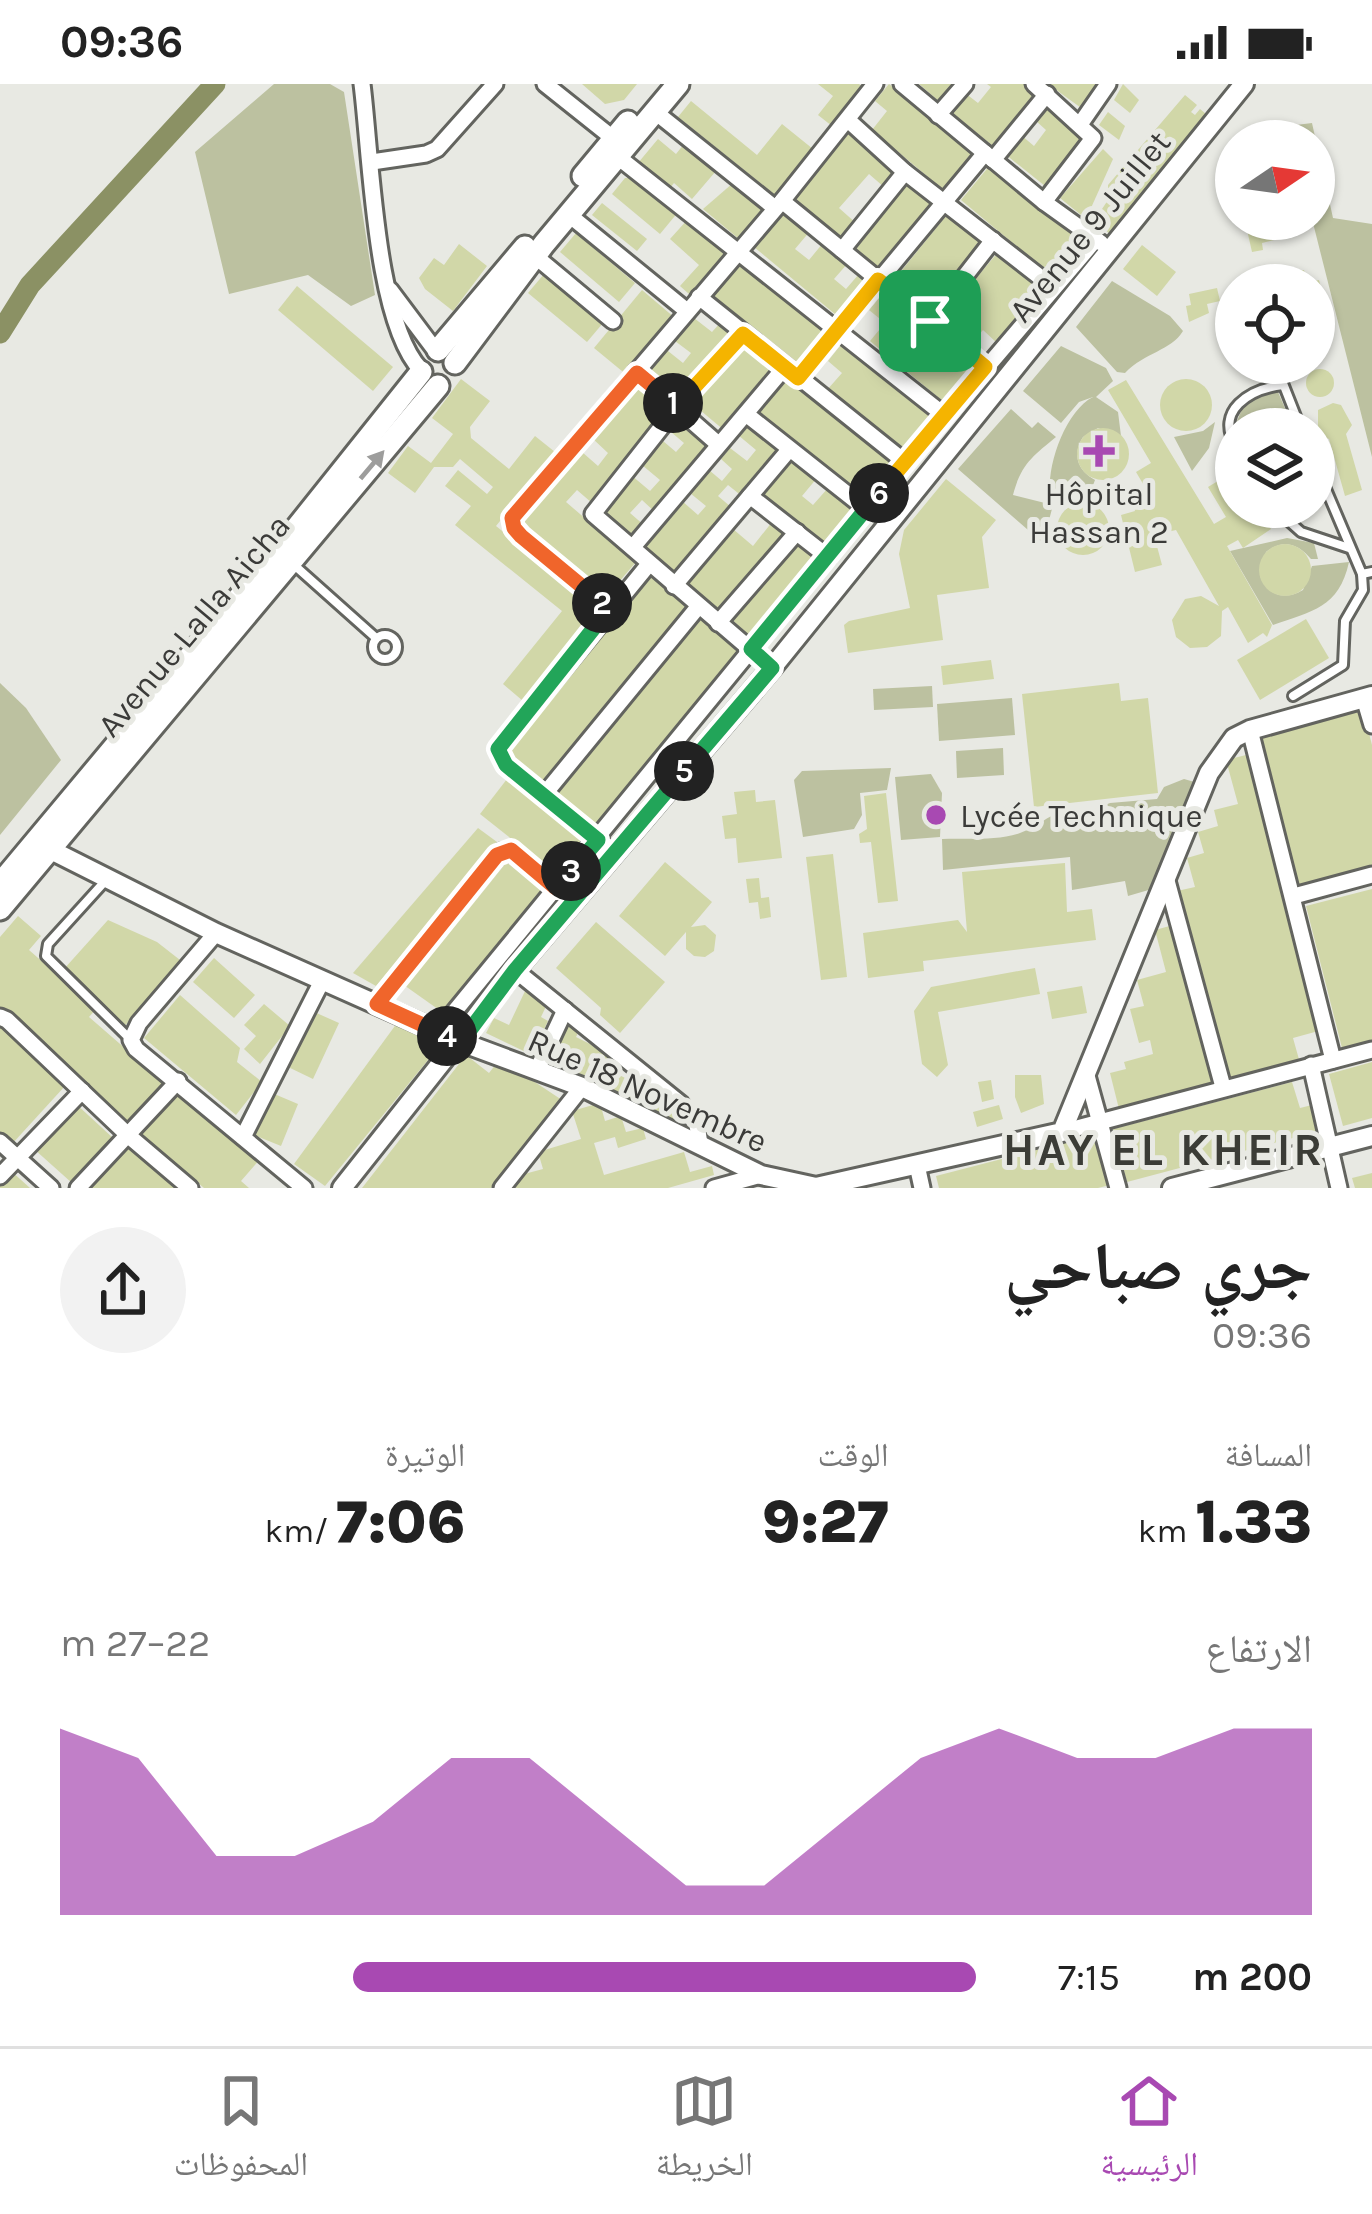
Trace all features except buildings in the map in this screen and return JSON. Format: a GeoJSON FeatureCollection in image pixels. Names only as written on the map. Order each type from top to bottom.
{"type":"FeatureCollection","features":[{"type":"Feature","properties":{"kind":"main road","name":"Avenue Lalla Aicha"},"geometry":{"type":"LineString","coordinates":[[0,908],[41,846],[284,556],[427,376],[424,358],[443,354],[535,256],[659,84]]}},
{"type":"Feature","properties":{"kind":"main road","name":"Avenue Lalla Aicha"},"geometry":{"type":"LineString","coordinates":[[443,354],[616,148],[678,84]]}},
{"type":"Feature","properties":{"kind":"main road","name":"Avenue Lalla Aicha"},"geometry":{"type":"LineString","coordinates":[[427,376],[452,379],[443,354]]}},
{"type":"Feature","properties":{"kind":"main road","name":"Avenue Lalla Aicha"},"geometry":{"type":"LineString","coordinates":[[0,884],[41,846]]}},
{"type":"Feature","properties":{"kind":"street"},"geometry":{"type":"LineString","coordinates":[[362,84],[386,286],[406,352],[427,376]]}},
{"type":"Feature","properties":{"kind":"street"},"geometry":{"type":"LineString","coordinates":[[372,162],[431,152],[495,84]]}},
{"type":"Feature","properties":{"kind":"street"},"geometry":{"type":"LineString","coordinates":[[545,84],[738,250],[944,415]]}},
{"type":"Feature","properties":{"kind":"street"},"geometry":{"type":"LineString","coordinates":[[649,564],[498,749],[506,765],[606,847],[751,649],[985,367],[1054,288],[1102,243],[1044,202],[902,84]]}},
{"type":"Feature","properties":{"kind":"street"},"geometry":{"type":"LineString","coordinates":[[938,115],[964,84]]}},
{"type":"Feature","properties":{"kind":"street"},"geometry":{"type":"LineString","coordinates":[[1081,123],[1108,84]]}},
{"type":"Feature","properties":{"kind":"street","name":"Avenue 9 Juillet"},"geometry":{"type":"LineString","coordinates":[[342,1188],[461,1042],[564,895],[772,668],[1102,243],[1244,84]]}},
{"type":"Feature","properties":{"kind":"street"},"geometry":{"type":"LineString","coordinates":[[609,609],[521,536],[512,518],[779,205],[872,85]]}},
{"type":"Feature","properties":{"kind":"street"},"geometry":{"type":"LineString","coordinates":[[633,547],[746,414],[837,330],[944,201],[989,156],[1040,89],[1093,136],[1044,202]]}},
{"type":"Feature","properties":{"kind":"street"},"geometry":{"type":"LineString","coordinates":[[654,112],[842,250],[985,367]]}},
{"type":"Feature","properties":{"kind":"street"},"geometry":{"type":"LineString","coordinates":[[848,120],[905,172],[1054,288]]}},
{"type":"Feature","properties":{"kind":"street"},"geometry":{"type":"LineString","coordinates":[[842,250],[905,172]]}},
{"type":"Feature","properties":{"kind":"street"},"geometry":{"type":"LineString","coordinates":[[568,214],[688,311]]}},
{"type":"Feature","properties":{"kind":"street"},"geometry":{"type":"LineString","coordinates":[[930,321],[993,240]]}},
{"type":"Feature","properties":{"kind":"street"},"geometry":{"type":"LineString","coordinates":[[535,256],[613,321]]}},
{"type":"Feature","properties":{"kind":"street"},"geometry":{"type":"LineString","coordinates":[[386,286],[443,354]]}},
{"type":"Feature","properties":{"kind":"street"},"geometry":{"type":"LineString","coordinates":[[699,297],[905,462]]}},
{"type":"Feature","properties":{"kind":"street"},"geometry":{"type":"LineString","coordinates":[[743,334],[593,509],[597,520],[772,668]]}},
{"type":"Feature","properties":{"kind":"street"},"geometry":{"type":"LineString","coordinates":[[637,373],[718,444]]}},
{"type":"Feature","properties":{"kind":"street"},"geometry":{"type":"LineString","coordinates":[[746,414],[788,452],[866,509]]}},
{"type":"Feature","properties":{"kind":"street"},"geometry":{"type":"LineString","coordinates":[[674,586],[788,452]]}},
{"type":"Feature","properties":{"kind":"street"},"geometry":{"type":"LineString","coordinates":[[750,496],[828,557]]}},
{"type":"Feature","properties":{"kind":"street"},"geometry":{"type":"LineString","coordinates":[[718,623],[797,532]]}},
{"type":"Feature","properties":{"kind":"street"},"geometry":{"type":"LineString","coordinates":[[543,796],[698,608]]}},
{"type":"Feature","properties":{"kind":"street"},"geometry":{"type":"LineString","coordinates":[[1062,1132],[1216,760],[1234,738],[1250,730],[1368,697],[1372,725]]}},
{"type":"Feature","properties":{"kind":"street"},"geometry":{"type":"LineString","coordinates":[[1250,730],[1333,1060]]}},
{"type":"Feature","properties":{"kind":"street","name":"Rue 18 Novembre"},"geometry":{"type":"LineString","coordinates":[[41,846],[216,933],[461,1042],[582,1087],[761,1175],[816,1186],[1062,1132]]}},
{"type":"Feature","properties":{"kind":"street"},"geometry":{"type":"LineString","coordinates":[[377,1004],[501,852],[517,854],[564,895],[450,1017]]}},
{"type":"Feature","properties":{"kind":"street"},"geometry":{"type":"LineString","coordinates":[[1165,874],[1223,1087]]}},
{"type":"Feature","properties":{"kind":"street"},"geometry":{"type":"LineString","coordinates":[[1294,896],[1372,875]]}},
{"type":"Feature","properties":{"kind":"street"},"geometry":{"type":"LineString","coordinates":[[216,933],[139,1023],[131,1040],[304,1188]]}},
{"type":"Feature","properties":{"kind":"street"},"geometry":{"type":"LineString","coordinates":[[515,970],[681,1104],[700,1132],[700,1144]]}},
{"type":"Feature","properties":{"kind":"street"},"geometry":{"type":"LineString","coordinates":[[243,1137],[322,981]]}},
{"type":"Feature","properties":{"kind":"street"},"geometry":{"type":"LineString","coordinates":[[537,1070],[565,1010]]}},
{"type":"Feature","properties":{"kind":"street"},"geometry":{"type":"LineString","coordinates":[[0,1017],[190,1188]]}},
{"type":"Feature","properties":{"kind":"street"},"geometry":{"type":"LineString","coordinates":[[1062,1132],[1372,1050]]}},
{"type":"Feature","properties":{"kind":"street"},"geometry":{"type":"LineString","coordinates":[[1311,1065],[1339,1188]]}},
{"type":"Feature","properties":{"kind":"street"},"geometry":{"type":"LineString","coordinates":[[1086,1072],[1118,1188]]}},
{"type":"Feature","properties":{"kind":"street"},"geometry":{"type":"LineString","coordinates":[[78,1188],[178,1081]]}},
{"type":"Feature","properties":{"kind":"street"},"geometry":{"type":"LineString","coordinates":[[502,1188],[582,1087]]}},
{"type":"Feature","properties":{"kind":"street"},"geometry":{"type":"LineString","coordinates":[[7,1163],[82,1091]]}},
{"type":"Feature","properties":{"kind":"street"},"geometry":{"type":"LineString","coordinates":[[1172,1188],[1226,1181],[1372,1136]]}},
{"type":"Feature","properties":{"kind":"street"},"geometry":{"type":"LineString","coordinates":[[0,1142],[7,1163],[37,1188]]}},
{"type":"Feature","properties":{"kind":"street"},"geometry":{"type":"LineString","coordinates":[[7,1163],[51,1188]]}},
{"type":"Feature","properties":{"kind":"street"},"geometry":{"type":"LineString","coordinates":[[917,1165],[922,1188]]}},
{"type":"Feature","properties":{"kind":"street"},"geometry":{"type":"LineString","coordinates":[[714,1188],[761,1175]]}},
{"type":"Feature","properties":{"kind":"lane"},"geometry":{"type":"LineString","coordinates":[[1238,408],[1254,390],[1282,385],[1292,408]]}},
{"type":"Feature","properties":{"kind":"lane"},"geometry":{"type":"LineString","coordinates":[[1293,696],[1343,665],[1347,613],[1368,589],[1367,573],[1335,511]]}},
{"type":"Feature","properties":{"kind":"lane"},"geometry":{"type":"LineString","coordinates":[[1297,528],[1351,549]]}},
{"type":"Feature","properties":{"kind":"lane"},"geometry":{"type":"LineString","coordinates":[[284,556],[376,638]]}},
{"type":"Feature","properties":{"kind":"lane"},"geometry":{"type":"LineString","coordinates":[[107,879],[48,944],[46,956],[131,1040]]}},
{"type":"Feature","properties":{"kind":"green space"},"geometry":{"type":"Polygon","coordinates":[[[274,84],[330,84],[344,92],[375,295],[351,306],[308,275],[229,294],[195,152],[274,84]]]}},
{"type":"Feature","properties":{"kind":"green space"},"geometry":{"type":"Polygon","coordinates":[[[1335,218],[1372,224],[1372,457],[1335,310],[1335,264],[1323,264],[1317,240],[1335,240],[1335,218]]]}},
{"type":"Feature","properties":{"kind":"green space"},"geometry":{"type":"Polygon","coordinates":[[[1112,281],[1170,316],[1183,331],[1125,373],[1117,372],[1076,327],[1112,281]]]}},
{"type":"Feature","properties":{"kind":"green space"},"geometry":{"type":"Polygon","coordinates":[[[1061,346],[1106,368],[1113,381],[1096,397],[1118,412],[1121,436],[1098,428],[1083,437],[1078,461],[1095,480],[1092,488],[1058,494],[1050,490],[1056,451],[1067,424],[1093,397],[1079,402],[1061,423],[1023,391],[1061,346]]]}},
{"type":"Feature","properties":{"kind":"green space"},"geometry":{"type":"Polygon","coordinates":[[[1278,392],[1285,408],[1242,408],[1248,395],[1278,392]]]}},
{"type":"Feature","properties":{"kind":"green space"},"geometry":{"type":"Polygon","coordinates":[[[1011,409],[1032,428],[1038,422],[1056,437],[1029,462],[1013,495],[1053,505],[1043,543],[958,469],[1011,409]]]}},
{"type":"Feature","properties":{"kind":"green space"},"geometry":{"type":"Polygon","coordinates":[[[1215,422],[1209,448],[1192,471],[1174,437],[1203,431],[1215,422]]]}},
{"type":"Feature","properties":{"kind":"green space"},"geometry":{"type":"Polygon","coordinates":[[[1287,538],[1314,543],[1318,559],[1290,545],[1266,552],[1260,576],[1277,594],[1303,590],[1312,566],[1349,562],[1338,589],[1322,606],[1273,625],[1230,551],[1287,538]]]}},
{"type":"Feature","properties":{"kind":"green space"},"geometry":{"type":"Polygon","coordinates":[[[0,683],[26,708],[61,760],[0,835],[0,683]]]}},
{"type":"Feature","properties":{"kind":"green space"},"geometry":{"type":"Polygon","coordinates":[[[932,686],[933,707],[874,710],[873,689],[932,686]]]}},
{"type":"Feature","properties":{"kind":"green space"},"geometry":{"type":"Polygon","coordinates":[[[1012,698],[1015,735],[939,741],[937,704],[1012,698]]]}},
{"type":"Feature","properties":{"kind":"green space"},"geometry":{"type":"Polygon","coordinates":[[[1003,748],[1004,775],[957,778],[956,751],[1003,748]]]}},
{"type":"Feature","properties":{"kind":"green space"},"geometry":{"type":"Polygon","coordinates":[[[891,768],[887,790],[860,793],[862,815],[854,829],[803,837],[794,780],[802,771],[891,768]]]}},
{"type":"Feature","properties":{"kind":"green space"},"geometry":{"type":"Polygon","coordinates":[[[931,774],[942,793],[940,837],[901,840],[895,777],[931,774]]]}},
{"type":"Feature","properties":{"kind":"green space"},"geometry":{"type":"Polygon","coordinates":[[[1184,779],[1198,783],[1152,889],[1128,896],[1125,881],[1072,890],[1070,857],[943,870],[942,839],[1011,836],[1063,811],[1074,817],[1110,803],[1157,799],[1164,787],[1184,779]]]}},
{"type":"Feature","properties":{"kind":"waterway"},"geometry":{"type":"LineString","coordinates":[[0,333],[30,285],[215,84]]}},
{"type":"Feature","properties":{"kind":"place","name":"Hôpital Hassan 2"},"geometry":{"type":"Point","coordinates":[1099,451]}},
{"type":"Feature","properties":{"kind":"place","name":"Lycée Technique"},"geometry":{"type":"Point","coordinates":[936,815]}},
{"type":"Feature","properties":{"kind":"district","name":"HAY EL KHEIR"},"geometry":{"type":"Point","coordinates":[1164,1149]}},
{"type":"Feature","properties":{"kind":"route"},"geometry":{"type":"LineString","coordinates":[[878,280],[930,321],[985,367],[751,649],[772,668],[515,970],[461,1042],[377,1004],[497,855],[511,850],[556,888],[598,840],[500,757],[500,745],[609,609],[521,536],[512,518],[637,373],[677,406],[743,334],[798,378],[878,280]]}}]}
